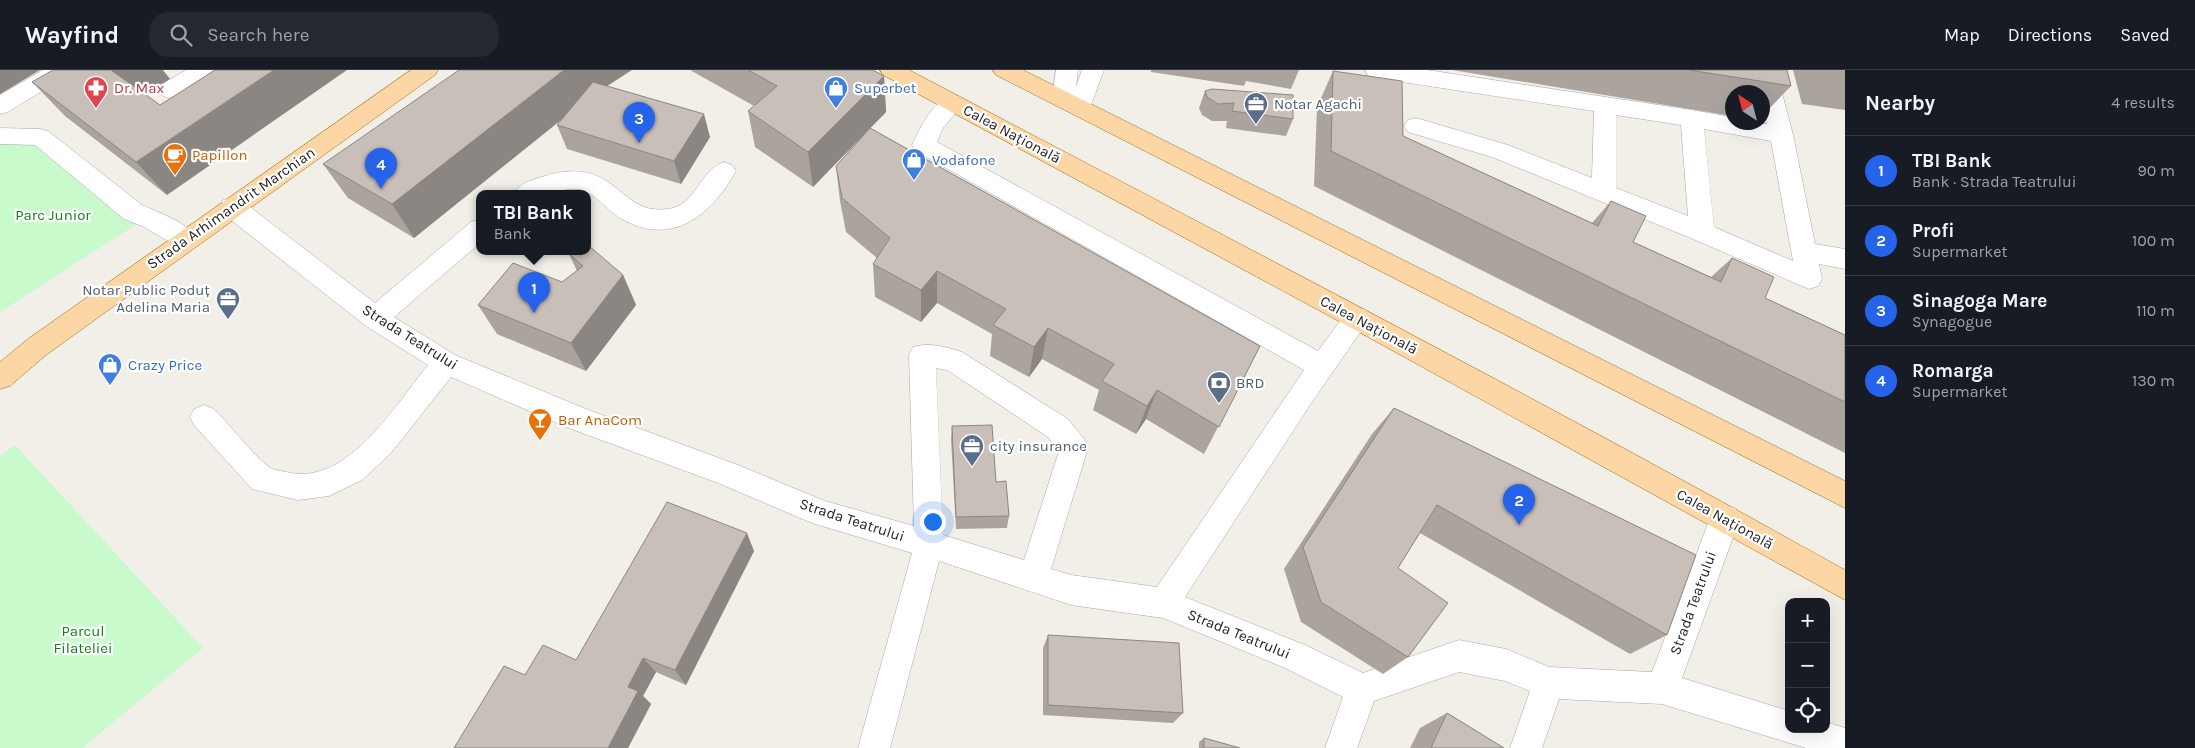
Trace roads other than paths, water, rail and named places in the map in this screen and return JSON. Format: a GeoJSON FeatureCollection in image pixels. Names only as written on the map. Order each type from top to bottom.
{"type":"FeatureCollection","features":[{"type":"Feature","properties":{"kind":"main road","name":"Strada Arhimandrit Marchian"},"geometry":{"type":"LineString","coordinates":[[0,378],[37,347],[186,239],[426,70]]}},
{"type":"Feature","properties":{"kind":"main road","name":"Calea Națională"},"geometry":{"type":"LineString","coordinates":[[891,70],[1357,318],[1726,518],[1845,586]]}},
{"type":"Feature","properties":{"kind":"main road"},"geometry":{"type":"LineString","coordinates":[[1004,70],[1845,495]]}},
{"type":"Feature","properties":{"kind":"main road","name":"Strada Arhimandrit Marchian"},"geometry":{"type":"LineString","coordinates":[[0,365],[37,347]]}},
{"type":"Feature","properties":{"kind":"street"},"geometry":{"type":"LineString","coordinates":[[0,106],[60,70]]}},
{"type":"Feature","properties":{"kind":"street"},"geometry":{"type":"LineString","coordinates":[[139,70],[171,90],[202,70]]}},
{"type":"Feature","properties":{"kind":"street"},"geometry":{"type":"LineString","coordinates":[[1067,70],[1071,103]]}},
{"type":"Feature","properties":{"kind":"street"},"geometry":{"type":"LineString","coordinates":[[1071,103],[1093,70]]}},
{"type":"Feature","properties":{"kind":"street"},"geometry":{"type":"LineString","coordinates":[[1376,70],[1605,104],[1782,135]]}},
{"type":"Feature","properties":{"kind":"street"},"geometry":{"type":"LineString","coordinates":[[1416,126],[1500,151],[1702,232],[1809,278],[1782,135],[1765,70]]}},
{"type":"Feature","properties":{"kind":"street"},"geometry":{"type":"LineString","coordinates":[[953,103],[934,124],[924,145],[1322,367]]}},
{"type":"Feature","properties":{"kind":"street"},"geometry":{"type":"LineString","coordinates":[[1604,193],[1605,104]]}},
{"type":"Feature","properties":{"kind":"street"},"geometry":{"type":"LineString","coordinates":[[1692,118],[1702,232]]}},
{"type":"Feature","properties":{"kind":"street"},"geometry":{"type":"LineString","coordinates":[[0,136],[40,137],[133,212],[151,219],[186,239]]}},
{"type":"Feature","properties":{"kind":"street"},"geometry":{"type":"LineString","coordinates":[[536,190],[555,182],[575,180],[594,185],[636,215],[657,219],[674,219],[695,208],[724,171]]}},
{"type":"Feature","properties":{"kind":"street","name":"Strada Teatrului"},"geometry":{"type":"LineString","coordinates":[[232,207],[375,318],[446,363],[576,418],[728,474],[822,514],[929,544],[1071,590],[1164,603],[1294,656],[1362,689]]}},
{"type":"Feature","properties":{"kind":"street"},"geometry":{"type":"LineString","coordinates":[[375,318],[476,232]]}},
{"type":"Feature","properties":{"kind":"street"},"geometry":{"type":"LineString","coordinates":[[1805,252],[1845,260]]}},
{"type":"Feature","properties":{"kind":"street"},"geometry":{"type":"LineString","coordinates":[[1164,603],[1300,397],[1357,318]]}},
{"type":"Feature","properties":{"kind":"street"},"geometry":{"type":"LineString","coordinates":[[874,748],[929,544],[922,355],[953,360],[1058,428],[1074,448],[1033,578]]}},
{"type":"Feature","properties":{"kind":"street"},"geometry":{"type":"LineString","coordinates":[[204,417],[262,480],[298,487],[328,483],[352,471],[381,444],[446,363]]}},
{"type":"Feature","properties":{"kind":"street","name":"Strada Teatrului"},"geometry":{"type":"LineString","coordinates":[[1662,688],[1726,518]]}},
{"type":"Feature","properties":{"kind":"street"},"geometry":{"type":"LineString","coordinates":[[1341,748],[1362,689],[1458,656],[1506,665],[1549,683],[1662,688],[1785,726]]}},
{"type":"Feature","properties":{"kind":"street"},"geometry":{"type":"LineString","coordinates":[[1526,748],[1549,683]]}},
{"type":"Feature","properties":{"kind":"street"},"geometry":{"type":"LineString","coordinates":[[1810,733],[1845,744]]}},
{"type":"Feature","properties":{"kind":"place","name":"Dr. Max"},"geometry":{"type":"Point","coordinates":[96,109]}},
{"type":"Feature","properties":{"kind":"place","name":"Superbet"},"geometry":{"type":"Point","coordinates":[836,109]}},
{"type":"Feature","properties":{"kind":"place","name":"Notar Agachi"},"geometry":{"type":"Point","coordinates":[1256,125]}},
{"type":"Feature","properties":{"kind":"place","name":"Sinagoga Mare"},"geometry":{"type":"Point","coordinates":[639,143]}},
{"type":"Feature","properties":{"kind":"place","name":"Papillon"},"geometry":{"type":"Point","coordinates":[175,176]}},
{"type":"Feature","properties":{"kind":"place","name":"Vodafone"},"geometry":{"type":"Point","coordinates":[914,181]}},
{"type":"Feature","properties":{"kind":"place","name":"Romarga"},"geometry":{"type":"Point","coordinates":[381,189]}},
{"type":"Feature","properties":{"kind":"place","name":"TBI Bank"},"geometry":{"type":"Point","coordinates":[534,313]}},
{"type":"Feature","properties":{"kind":"place","name":"Notar Public Poduț Adelina Maria"},"geometry":{"type":"Point","coordinates":[228,320]}},
{"type":"Feature","properties":{"kind":"place","name":"Crazy Price"},"geometry":{"type":"Point","coordinates":[110,386]}},
{"type":"Feature","properties":{"kind":"place","name":"BRD"},"geometry":{"type":"Point","coordinates":[1219,404]}},
{"type":"Feature","properties":{"kind":"place","name":"Bar AnaCom"},"geometry":{"type":"Point","coordinates":[540,441]}},
{"type":"Feature","properties":{"kind":"place","name":"city insurance"},"geometry":{"type":"Point","coordinates":[972,467]}},
{"type":"Feature","properties":{"kind":"place","name":"Profi"},"geometry":{"type":"Point","coordinates":[1519,525]}},
{"type":"Feature","properties":{"kind":"park label","name":"Parc Junior"},"geometry":{"type":"Point","coordinates":[53,215]}},
{"type":"Feature","properties":{"kind":"park label","name":"Parcul Filateliei"},"geometry":{"type":"Point","coordinates":[83,640]}}]}
